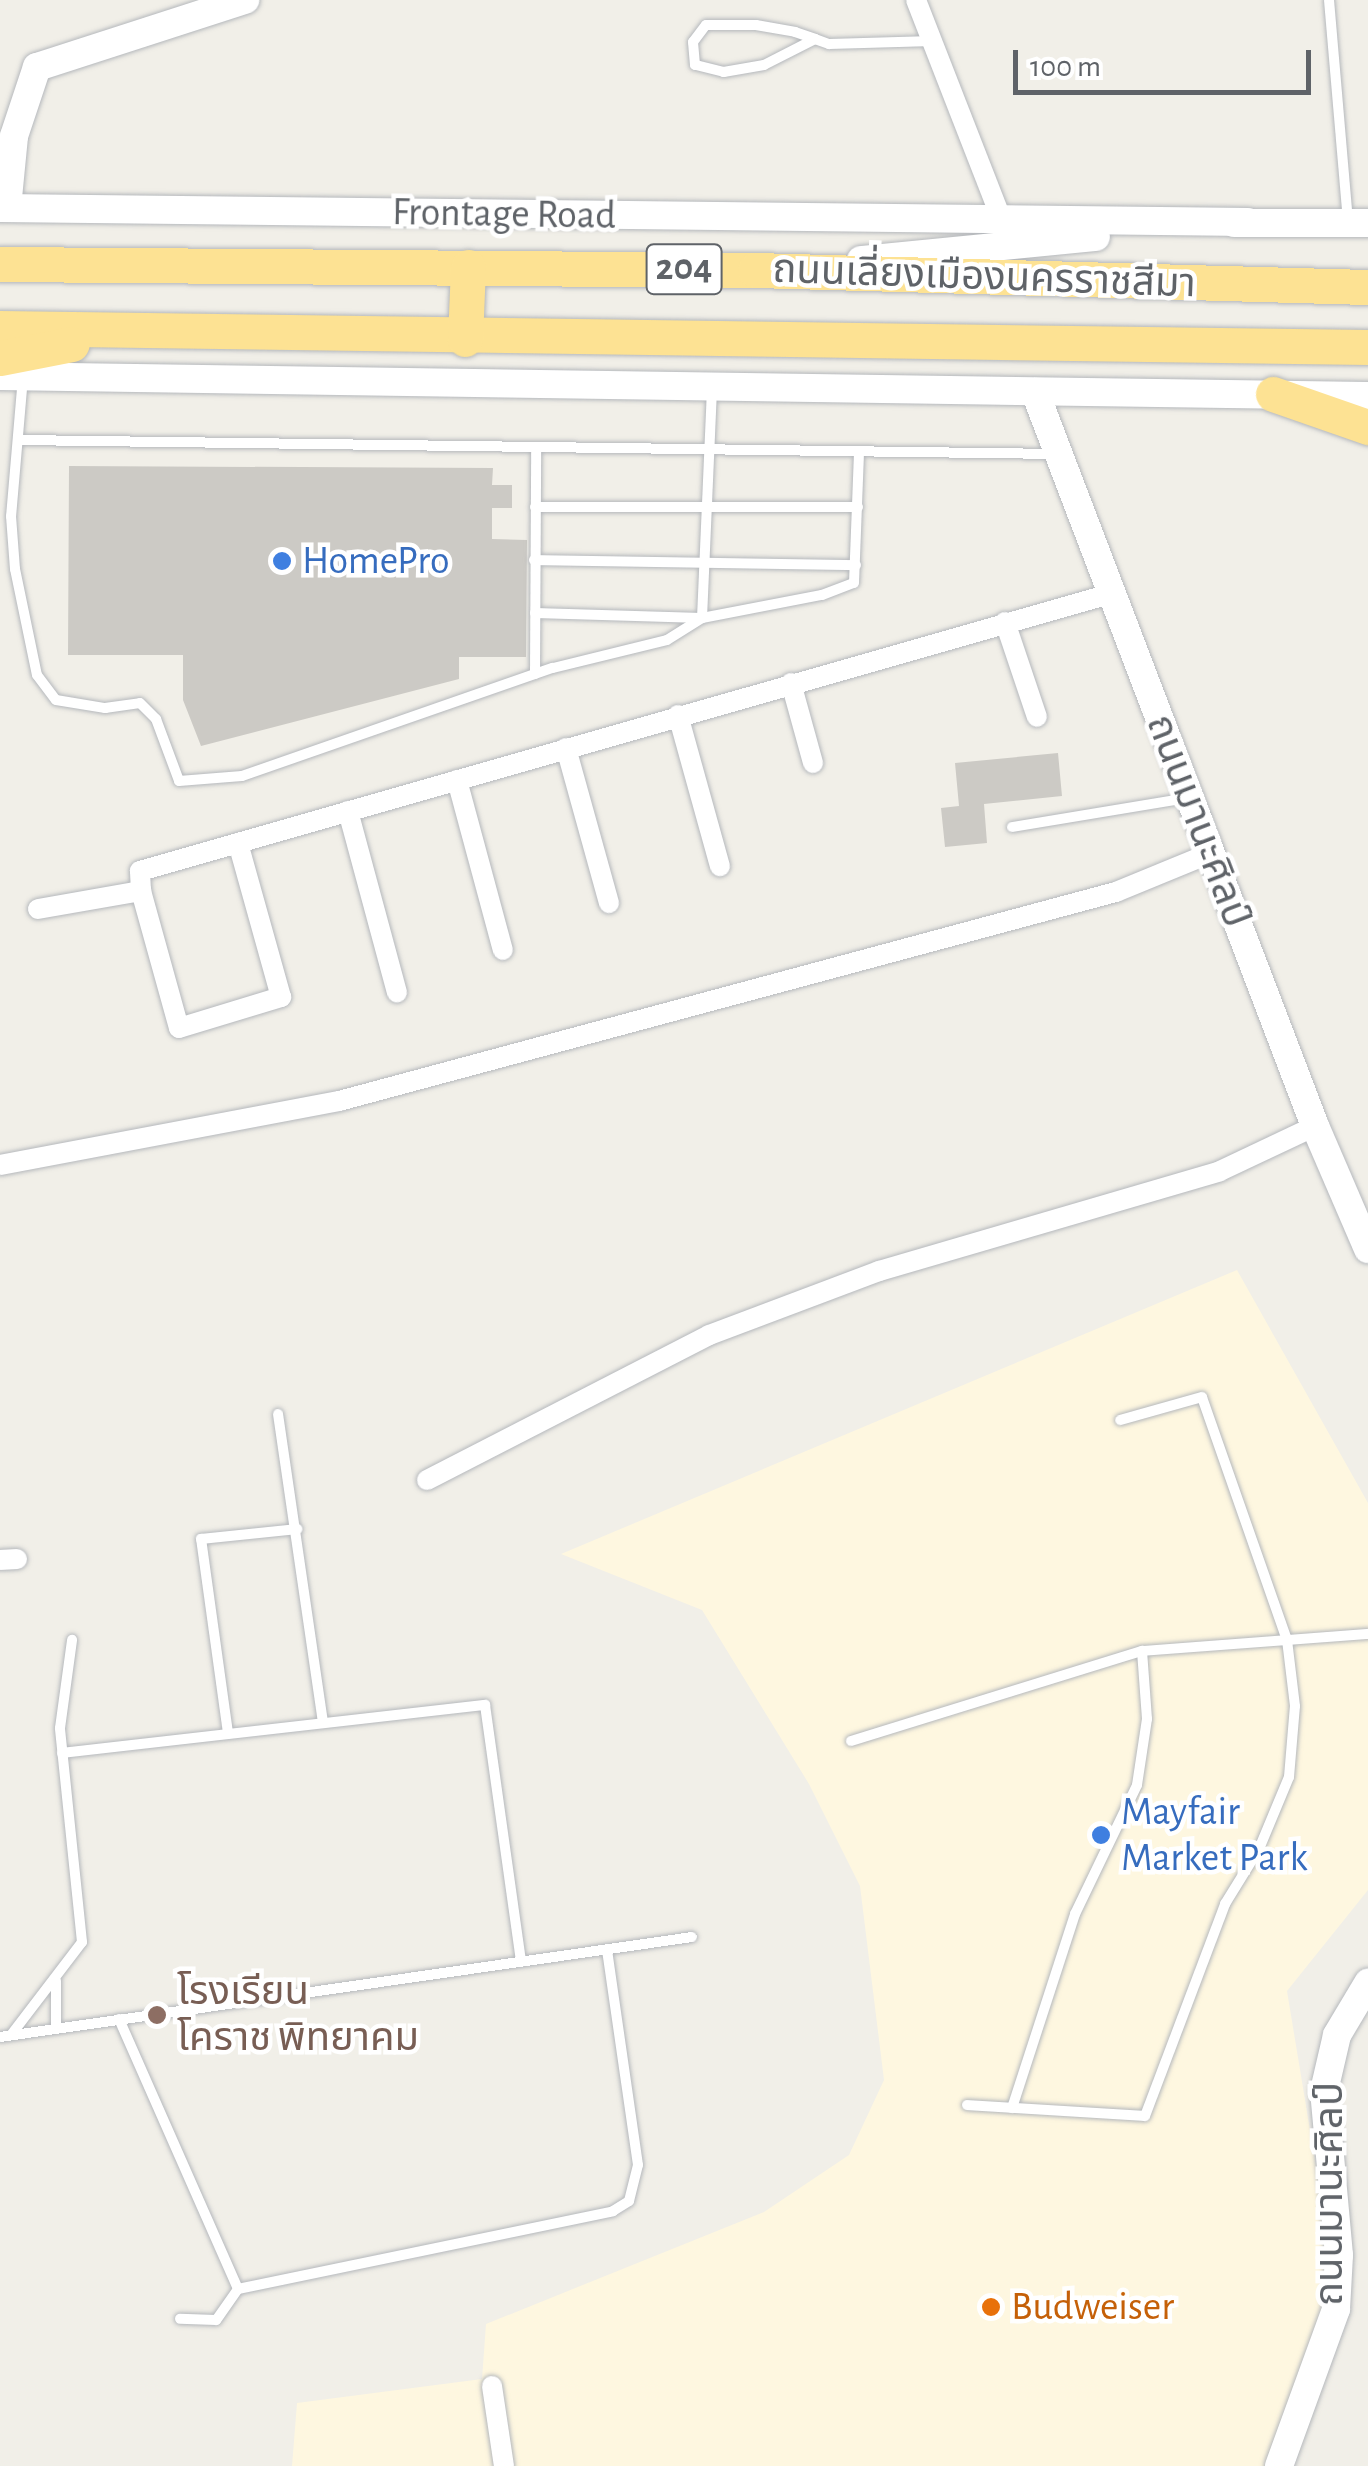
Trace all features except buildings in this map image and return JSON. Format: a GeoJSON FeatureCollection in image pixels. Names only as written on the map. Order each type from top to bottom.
{"type":"FeatureCollection","features":[{"type":"Feature","properties":{"kind":"highway","name":"ถนนเลี่ยงเมืองนครราชสีมา"},"geometry":{"type":"LineString","coordinates":[[0,264],[754,270],[1368,286]]}},
{"type":"Feature","properties":{"kind":"highway"},"geometry":{"type":"LineString","coordinates":[[465,339],[468,266]]}},
{"type":"Feature","properties":{"kind":"highway","name":"ถนนเลี่ยงเมืองนครราชสีมา"},"geometry":{"type":"LineString","coordinates":[[0,328],[465,339],[1368,347]]}},
{"type":"Feature","properties":{"kind":"highway"},"geometry":{"type":"LineString","coordinates":[[8,370],[137,331]]}},
{"type":"Feature","properties":{"kind":"highway"},"geometry":{"type":"LineString","coordinates":[[1272,394],[1368,427]]}},
{"type":"Feature","properties":{"kind":"main road"},"geometry":{"type":"LineString","coordinates":[[3,208],[14,136],[37,66],[245,0]]}},
{"type":"Feature","properties":{"kind":"main road","name":"Frontage Road"},"geometry":{"type":"LineString","coordinates":[[3,208],[1248,222]]}},
{"type":"Feature","properties":{"kind":"main road"},"geometry":{"type":"LineString","coordinates":[[754,270],[1248,222],[1358,223]]}},
{"type":"Feature","properties":{"kind":"main road"},"geometry":{"type":"LineString","coordinates":[[8,370],[712,388],[1368,396]]}},
{"type":"Feature","properties":{"kind":"main road","name":"ถนนมานะศิลป์"},"geometry":{"type":"LineString","coordinates":[[1035,392],[1314,1126],[1368,1248]]}},
{"type":"Feature","properties":{"kind":"main road","name":"ถนนมานะศิลป์"},"geometry":{"type":"LineString","coordinates":[[1279,2466],[1336,2309],[1338,2255],[1324,2091],[1337,2035],[1368,1983]]}},
{"type":"Feature","properties":{"kind":"street"},"geometry":{"type":"LineString","coordinates":[[916,0],[1002,220]]}},
{"type":"Feature","properties":{"kind":"street"},"geometry":{"type":"LineString","coordinates":[[238,843],[280,997],[179,1028],[141,892],[140,871],[791,682],[1110,594]]}},
{"type":"Feature","properties":{"kind":"street"},"geometry":{"type":"LineString","coordinates":[[1005,622],[1037,718]]}},
{"type":"Feature","properties":{"kind":"street"},"geometry":{"type":"LineString","coordinates":[[791,682],[814,764]]}},
{"type":"Feature","properties":{"kind":"street"},"geometry":{"type":"LineString","coordinates":[[678,716],[720,866]]}},
{"type":"Feature","properties":{"kind":"street"},"geometry":{"type":"LineString","coordinates":[[566,748],[610,903]]}},
{"type":"Feature","properties":{"kind":"street"},"geometry":{"type":"LineString","coordinates":[[458,780],[503,950]]}},
{"type":"Feature","properties":{"kind":"street"},"geometry":{"type":"LineString","coordinates":[[348,811],[397,993]]}},
{"type":"Feature","properties":{"kind":"street"},"geometry":{"type":"LineString","coordinates":[[0,1165],[339,1101],[1116,892],[1211,853]]}},
{"type":"Feature","properties":{"kind":"street"},"geometry":{"type":"LineString","coordinates":[[38,910],[141,892]]}},
{"type":"Feature","properties":{"kind":"street"},"geometry":{"type":"LineString","coordinates":[[426,1480],[709,1335],[879,1271],[1220,1171],[1314,1126]]}},
{"type":"Feature","properties":{"kind":"street"},"geometry":{"type":"LineString","coordinates":[[492,2386],[504,2466]]}},
{"type":"Feature","properties":{"kind":"lane"},"geometry":{"type":"LineString","coordinates":[[1329,0],[1358,223]]}},
{"type":"Feature","properties":{"kind":"lane"},"geometry":{"type":"LineString","coordinates":[[815,39],[764,65],[724,72],[695,65],[695,36],[706,25],[756,25],[815,39],[828,44],[933,41]]}},
{"type":"Feature","properties":{"kind":"lane"},"geometry":{"type":"LineString","coordinates":[[8,370],[18,440],[15,569],[38,675],[56,700],[104,708],[140,704],[156,719],[179,781],[242,776],[535,674],[667,640],[702,618]]}},
{"type":"Feature","properties":{"kind":"lane"},"geometry":{"type":"LineString","coordinates":[[702,618],[712,388]]}},
{"type":"Feature","properties":{"kind":"lane"},"geometry":{"type":"LineString","coordinates":[[18,440],[710,453],[1058,454]]}},
{"type":"Feature","properties":{"kind":"lane"},"geometry":{"type":"LineString","coordinates":[[535,674],[536,450]]}},
{"type":"Feature","properties":{"kind":"lane"},"geometry":{"type":"LineString","coordinates":[[534,613],[702,618],[822,595],[854,582],[859,454]]}},
{"type":"Feature","properties":{"kind":"lane"},"geometry":{"type":"LineString","coordinates":[[535,507],[858,507]]}},
{"type":"Feature","properties":{"kind":"lane"},"geometry":{"type":"LineString","coordinates":[[534,560],[856,564]]}},
{"type":"Feature","properties":{"kind":"lane"},"geometry":{"type":"LineString","coordinates":[[1012,827],[1190,798]]}},
{"type":"Feature","properties":{"kind":"lane"},"geometry":{"type":"LineString","coordinates":[[968,2105],[1145,2116],[1225,1904],[1258,1848],[1289,1777],[1295,1706],[1287,1640],[1202,1397],[1120,1420]]}},
{"type":"Feature","properties":{"kind":"lane"},"geometry":{"type":"LineString","coordinates":[[278,1414],[298,1529],[323,1721]]}},
{"type":"Feature","properties":{"kind":"lane"},"geometry":{"type":"LineString","coordinates":[[228,1733],[201,1539],[298,1529]]}},
{"type":"Feature","properties":{"kind":"lane"},"geometry":{"type":"LineString","coordinates":[[851,1741],[1142,1651],[1368,1634]]}},
{"type":"Feature","properties":{"kind":"lane"},"geometry":{"type":"LineString","coordinates":[[6,2036],[79,1950],[83,1930],[62,1752],[61,1712],[72,1640]]}},
{"type":"Feature","properties":{"kind":"lane"},"geometry":{"type":"LineString","coordinates":[[1012,2108],[1075,1914],[1137,1785],[1147,1719],[1142,1651]]}},
{"type":"Feature","properties":{"kind":"lane"},"geometry":{"type":"LineString","coordinates":[[62,1752],[485,1705],[521,1961]]}},
{"type":"Feature","properties":{"kind":"lane"},"geometry":{"type":"LineString","coordinates":[[6,2036],[692,1937]]}},
{"type":"Feature","properties":{"kind":"lane"},"geometry":{"type":"LineString","coordinates":[[180,2320],[216,2320],[238,2289],[614,2210],[629,2201],[638,2165],[607,1949]]}},
{"type":"Feature","properties":{"kind":"lane"},"geometry":{"type":"LineString","coordinates":[[56,1980],[56,2028]]}},
{"type":"Feature","properties":{"kind":"lane"},"geometry":{"type":"LineString","coordinates":[[119,2020],[238,2289]]}},
{"type":"Feature","properties":{"kind":"shaded area","name":"Mayfair Market Park"},"geometry":{"type":"Polygon","coordinates":[[[1237,1270],[1368,1503],[1368,1890],[1287,1991],[1331,2257],[1329,2306],[1267,2466],[292,2466],[297,2403],[482,2379],[486,2324],[764,2212],[849,2155],[884,2080],[860,1886],[809,1784],[702,1610],[561,1554],[1237,1270]]]}},
{"type":"Feature","properties":{"kind":"place","name":"HomePro"},"geometry":{"type":"Point","coordinates":[282,561]}},
{"type":"Feature","properties":{"kind":"place","name":"Mayfair Market Park"},"geometry":{"type":"Point","coordinates":[1101,1835]}},
{"type":"Feature","properties":{"kind":"place","name":"โรงเรียน โคราช พิทยาคม"},"geometry":{"type":"Point","coordinates":[157,2015]}},
{"type":"Feature","properties":{"kind":"place","name":"Budweiser"},"geometry":{"type":"Point","coordinates":[991,2307]}}]}
